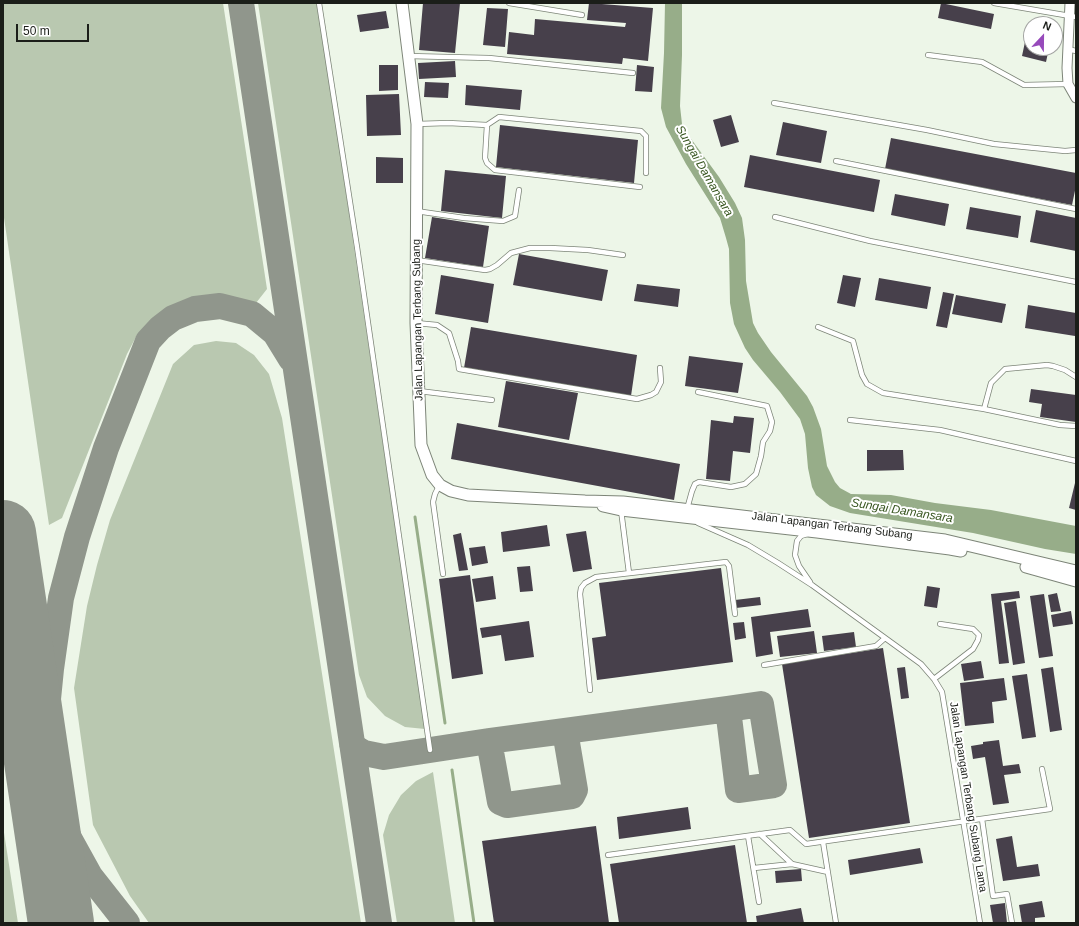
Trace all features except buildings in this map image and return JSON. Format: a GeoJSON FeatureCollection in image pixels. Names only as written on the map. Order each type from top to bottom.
{"type":"FeatureCollection","features":[{"type":"Feature","properties":{"kind":"street","name":"Jalan Lapangan Terbang Subang"},"geometry":{"type":"LineString","coordinates":[[402,3],[417,124],[416,323],[421,445],[432,475],[440,484],[451,491],[468,495],[624,502],[688,514],[950,549],[1076,581]]}},
{"type":"Feature","properties":{"kind":"street"},"geometry":{"type":"LineString","coordinates":[[1070,3],[1072,17],[1072,50],[1066,68],[1068,84],[1076,98]]}},
{"type":"Feature","properties":{"kind":"street","name":"Jalan Lapangan Terbang Subang"},"geometry":{"type":"LineString","coordinates":[[585,501],[622,510],[688,514],[945,540],[1076,571]]}},
{"type":"Feature","properties":{"kind":"lane"},"geometry":{"type":"LineString","coordinates":[[319,3],[357,247],[430,750]]}},
{"type":"Feature","properties":{"kind":"lane"},"geometry":{"type":"LineString","coordinates":[[509,3],[582,15]]}},
{"type":"Feature","properties":{"kind":"lane"},"geometry":{"type":"LineString","coordinates":[[994,3],[1072,17]]}},
{"type":"Feature","properties":{"kind":"lane"},"geometry":{"type":"LineString","coordinates":[[928,55],[982,62],[1024,85],[1068,84]]}},
{"type":"Feature","properties":{"kind":"lane"},"geometry":{"type":"LineString","coordinates":[[408,56],[489,58],[633,73]]}},
{"type":"Feature","properties":{"kind":"lane"},"geometry":{"type":"LineString","coordinates":[[774,102],[994,144],[1065,151],[1076,150]]}},
{"type":"Feature","properties":{"kind":"lane"},"geometry":{"type":"LineString","coordinates":[[417,124],[448,123],[487,125],[499,117],[641,131],[646,136],[646,173]]}},
{"type":"Feature","properties":{"kind":"lane"},"geometry":{"type":"LineString","coordinates":[[487,125],[485,158],[487,163],[495,170],[640,187]]}},
{"type":"Feature","properties":{"kind":"lane"},"geometry":{"type":"LineString","coordinates":[[836,161],[1076,209]]}},
{"type":"Feature","properties":{"kind":"lane"},"geometry":{"type":"LineString","coordinates":[[416,211],[503,222],[515,216],[519,190]]}},
{"type":"Feature","properties":{"kind":"lane"},"geometry":{"type":"LineString","coordinates":[[775,217],[870,241],[1076,282]]}},
{"type":"Feature","properties":{"kind":"lane"},"geometry":{"type":"LineString","coordinates":[[416,260],[485,270],[497,265],[511,252],[530,248],[588,250],[623,255]]}},
{"type":"Feature","properties":{"kind":"lane"},"geometry":{"type":"LineString","coordinates":[[416,323],[437,325],[449,333],[459,369],[637,399],[656,392],[660,382],[660,368]]}},
{"type":"Feature","properties":{"kind":"lane"},"geometry":{"type":"LineString","coordinates":[[818,327],[853,341],[862,375],[867,384],[882,393],[984,409],[1060,425],[1076,426]]}},
{"type":"Feature","properties":{"kind":"lane"},"geometry":{"type":"LineString","coordinates":[[984,409],[991,383],[1005,369],[1047,365],[1065,370],[1076,377]]}},
{"type":"Feature","properties":{"kind":"lane"},"geometry":{"type":"LineString","coordinates":[[419,391],[492,400]]}},
{"type":"Feature","properties":{"kind":"lane"},"geometry":{"type":"LineString","coordinates":[[688,514],[692,491],[699,482],[731,487],[745,484],[756,474],[763,442],[770,431],[772,422],[767,406],[698,392]]}},
{"type":"Feature","properties":{"kind":"lane"},"geometry":{"type":"LineString","coordinates":[[850,420],[940,430],[1076,461]]}},
{"type":"Feature","properties":{"kind":"lane"},"geometry":{"type":"LineString","coordinates":[[440,484],[434,494],[433,502],[443,574]]}},
{"type":"Feature","properties":{"kind":"lane"},"geometry":{"type":"LineString","coordinates":[[622,510],[630,573]]}},
{"type":"Feature","properties":{"kind":"lane","name":"Jalan Lapangan Terbang Subang"},"geometry":{"type":"LineString","coordinates":[[688,514],[748,545],[817,589]]}},
{"type":"Feature","properties":{"kind":"lane"},"geometry":{"type":"LineString","coordinates":[[812,585],[799,566],[795,555],[797,540],[801,536],[817,532]]}},
{"type":"Feature","properties":{"kind":"lane"},"geometry":{"type":"LineString","coordinates":[[590,690],[580,594],[581,588],[585,583],[596,577],[726,562],[729,566],[735,614]]}},
{"type":"Feature","properties":{"kind":"lane","name":"Jalan Lapangan Terbang Subang Lama"},"geometry":{"type":"LineString","coordinates":[[817,589],[921,664],[934,679],[942,692],[980,923]]}},
{"type":"Feature","properties":{"kind":"lane"},"geometry":{"type":"LineString","coordinates":[[934,679],[972,649],[978,640],[979,635],[973,629],[940,624]]}},
{"type":"Feature","properties":{"kind":"lane"},"geometry":{"type":"LineString","coordinates":[[764,665],[876,646],[885,638]]}},
{"type":"Feature","properties":{"kind":"lane"},"geometry":{"type":"LineString","coordinates":[[608,855],[790,830],[806,844],[1050,809],[1042,769]]}},
{"type":"Feature","properties":{"kind":"lane"},"geometry":{"type":"LineString","coordinates":[[982,819],[994,896],[1007,894],[1012,923]]}},
{"type":"Feature","properties":{"kind":"lane"},"geometry":{"type":"LineString","coordinates":[[760,834],[792,864]]}},
{"type":"Feature","properties":{"kind":"lane"},"geometry":{"type":"LineString","coordinates":[[748,836],[759,902]]}},
{"type":"Feature","properties":{"kind":"lane"},"geometry":{"type":"LineString","coordinates":[[823,842],[836,923]]}},
{"type":"Feature","properties":{"kind":"lane"},"geometry":{"type":"LineString","coordinates":[[754,868],[792,864],[828,872]]}},
{"type":"Feature","properties":{"kind":"shaded area"},"geometry":{"type":"Polygon","coordinates":[[[3,3],[223,3],[267,289],[256,303],[230,296],[204,296],[176,304],[154,319],[137,335],[127,354],[62,518],[49,525],[3,211],[3,3]]]}},
{"type":"Feature","properties":{"kind":"shaded area"},"geometry":{"type":"Polygon","coordinates":[[[258,3],[318,3],[425,729],[405,727],[385,716],[367,697],[359,675],[258,3]]]}},
{"type":"Feature","properties":{"kind":"shaded area"},"geometry":{"type":"Polygon","coordinates":[[[216,341],[236,343],[254,355],[269,374],[282,418],[361,923],[149,923],[130,896],[93,825],[74,688],[87,606],[97,565],[110,520],[173,364],[194,345],[216,341]]]}},
{"type":"Feature","properties":{"kind":"shaded area"},"geometry":{"type":"Polygon","coordinates":[[[433,772],[455,923],[397,923],[383,835],[389,815],[401,795],[416,781],[433,772]]]}},
{"type":"Feature","properties":{"kind":"shaded area"},"geometry":{"type":"Polygon","coordinates":[[[3,826],[18,923],[3,923],[3,826]]]}},
{"type":"Feature","properties":{"kind":"water","name":"Sungai Damansara"},"geometry":{"type":"Polygon","coordinates":[[[665,3],[682,3],[680,106],[682,124],[686,132],[719,177],[735,203],[742,218],[745,240],[746,281],[753,323],[771,352],[807,396],[813,407],[821,429],[827,466],[835,482],[840,488],[851,494],[891,495],[935,503],[991,510],[1076,526],[1076,554],[1045,549],[973,533],[850,513],[830,506],[816,495],[812,487],[808,468],[805,434],[800,419],[753,360],[745,348],[734,324],[730,303],[729,249],[720,218],[686,164],[666,127],[661,108],[665,3]]]}},
{"type":"Feature","properties":{"kind":"waterway"},"geometry":{"type":"LineString","coordinates":[[415,517],[445,723]]}},
{"type":"Feature","properties":{"kind":"waterway"},"geometry":{"type":"LineString","coordinates":[[452,770],[474,923]]}},
{"type":"Feature","properties":{"kind":"taxiway"},"geometry":{"type":"LineString","coordinates":[[241,3],[379,923]]}},
{"type":"Feature","properties":{"kind":"taxiway"},"geometry":{"type":"LineString","coordinates":[[48,835],[45,779],[47,709],[61,598],[77,537],[106,448],[148,341],[160,328],[173,318],[195,309],[220,306],[252,314],[275,333],[291,359]]}},
{"type":"Feature","properties":{"kind":"taxiway"},"geometry":{"type":"LineString","coordinates":[[352,744],[364,753],[384,757],[489,741],[761,704],[774,785],[738,790],[728,709]]}},
{"type":"Feature","properties":{"kind":"taxiway"},"geometry":{"type":"LineString","coordinates":[[489,741],[500,802],[507,805],[572,796],[575,790],[565,731]]}},
{"type":"Feature","properties":{"kind":"taxiway"},"geometry":{"type":"LineString","coordinates":[[53,799],[69,838],[90,876],[127,923]]}},
{"type":"Feature","properties":{"kind":"runway"},"geometry":{"type":"LineString","coordinates":[[3,533],[61,923]]}}]}
